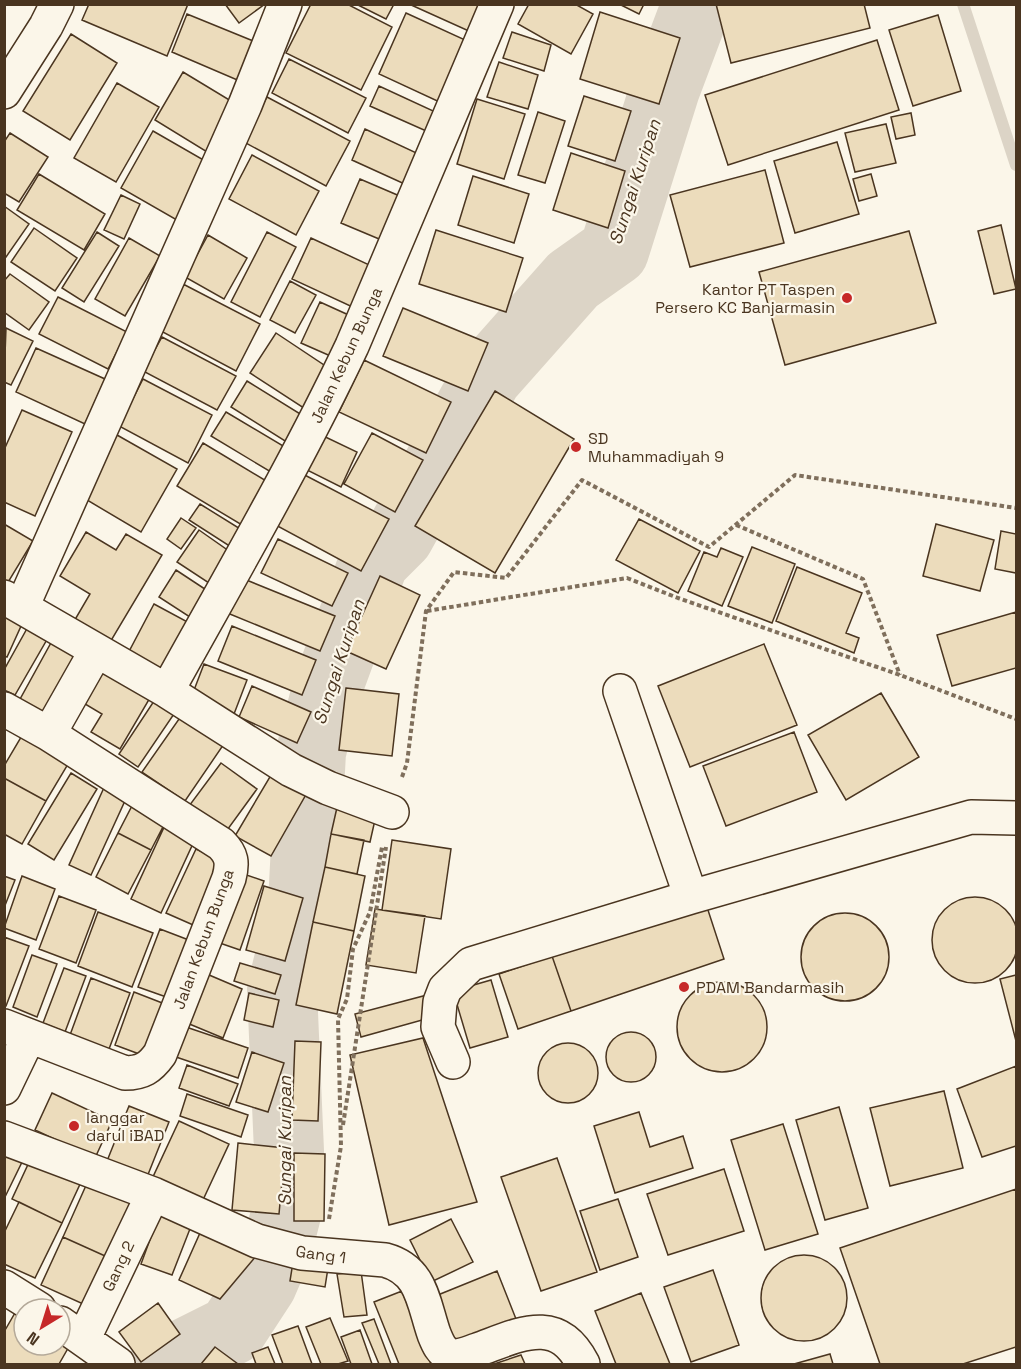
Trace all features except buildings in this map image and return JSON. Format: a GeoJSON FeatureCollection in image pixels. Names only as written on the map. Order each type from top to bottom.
{"type":"FeatureCollection","features":[{"type":"Feature","properties":{"kind":"street"},"geometry":{"type":"LineString","coordinates":[[4,92],[46,26],[57,4]]}},
{"type":"Feature","properties":{"kind":"street"},"geometry":{"type":"LineString","coordinates":[[285,4],[245,105],[13,602],[167,691],[291,770],[328,788],[392,812]]}},
{"type":"Feature","properties":{"kind":"street","name":"Jalan Kebun Bunga"},"geometry":{"type":"LineString","coordinates":[[167,691],[330,395],[497,4]]}},
{"type":"Feature","properties":{"kind":"street"},"geometry":{"type":"LineString","coordinates":[[49,734],[96,651]]}},
{"type":"Feature","properties":{"kind":"street"},"geometry":{"type":"LineString","coordinates":[[620,691],[691,897]]}},
{"type":"Feature","properties":{"kind":"street","name":"Jalan Kebun Bunga"},"geometry":{"type":"LineString","coordinates":[[4,709],[49,734],[221,844],[228,851],[232,866],[230,878],[160,1054],[148,1069],[137,1073],[125,1073],[17,1031]]}},
{"type":"Feature","properties":{"kind":"street"},"geometry":{"type":"LineString","coordinates":[[453,1062],[438,1027],[440,1002],[445,989],[471,964],[691,897],[971,817],[1017,818]]}},
{"type":"Feature","properties":{"kind":"street"},"geometry":{"type":"LineString","coordinates":[[4,1088],[17,1031]]}},
{"type":"Feature","properties":{"kind":"street","name":"Gang 1"},"geometry":{"type":"LineString","coordinates":[[4,1138],[153,1194],[257,1241],[312,1254],[385,1260],[398,1264],[415,1278],[438,1346],[450,1356],[465,1354],[522,1334],[540,1331],[555,1335],[568,1343],[583,1365]]}},
{"type":"Feature","properties":{"kind":"street","name":"Gang 2"},"geometry":{"type":"LineString","coordinates":[[89,1343],[153,1194]]}},
{"type":"Feature","properties":{"kind":"street"},"geometry":{"type":"LineString","coordinates":[[4,1287],[20,1297]]}},
{"type":"Feature","properties":{"kind":"path"},"geometry":{"type":"LineString","coordinates":[[582,480],[710,547],[795,475],[1017,508]]}},
{"type":"Feature","properties":{"kind":"path"},"geometry":{"type":"LineString","coordinates":[[736,525],[863,579],[900,675]]}},
{"type":"Feature","properties":{"kind":"path"},"geometry":{"type":"LineString","coordinates":[[426,611],[627,578],[1017,719]]}},
{"type":"Feature","properties":{"kind":"path"},"geometry":{"type":"LineString","coordinates":[[312,1254],[392,812]]}},
{"type":"Feature","properties":{"kind":"waterway","name":"Sungai Kuripan"},"geometry":{"type":"LineString","coordinates":[[164,1364],[232,1330],[262,1284],[277,1249],[287,1210],[289,1151],[282,990],[303,903],[311,752],[327,689],[374,561],[399,536],[487,377],[573,280],[614,251],[665,89],[697,4]]}},
{"type":"Feature","properties":{"kind":"waterway"},"geometry":{"type":"LineString","coordinates":[[963,4],[1016,165]]}},
{"type":"Feature","properties":{"kind":"place","name":"Kantor PT Taspen Persero KC Banjarmasin"},"geometry":{"type":"Point","coordinates":[847,298]}},
{"type":"Feature","properties":{"kind":"place","name":"SD Muhammadiyah 9"},"geometry":{"type":"Point","coordinates":[576,447]}},
{"type":"Feature","properties":{"kind":"place","name":"PDAM Bandarmasih"},"geometry":{"type":"Point","coordinates":[684,987]}},
{"type":"Feature","properties":{"kind":"place","name":"langgar darul iBAD"},"geometry":{"type":"Point","coordinates":[74,1126]}}]}
